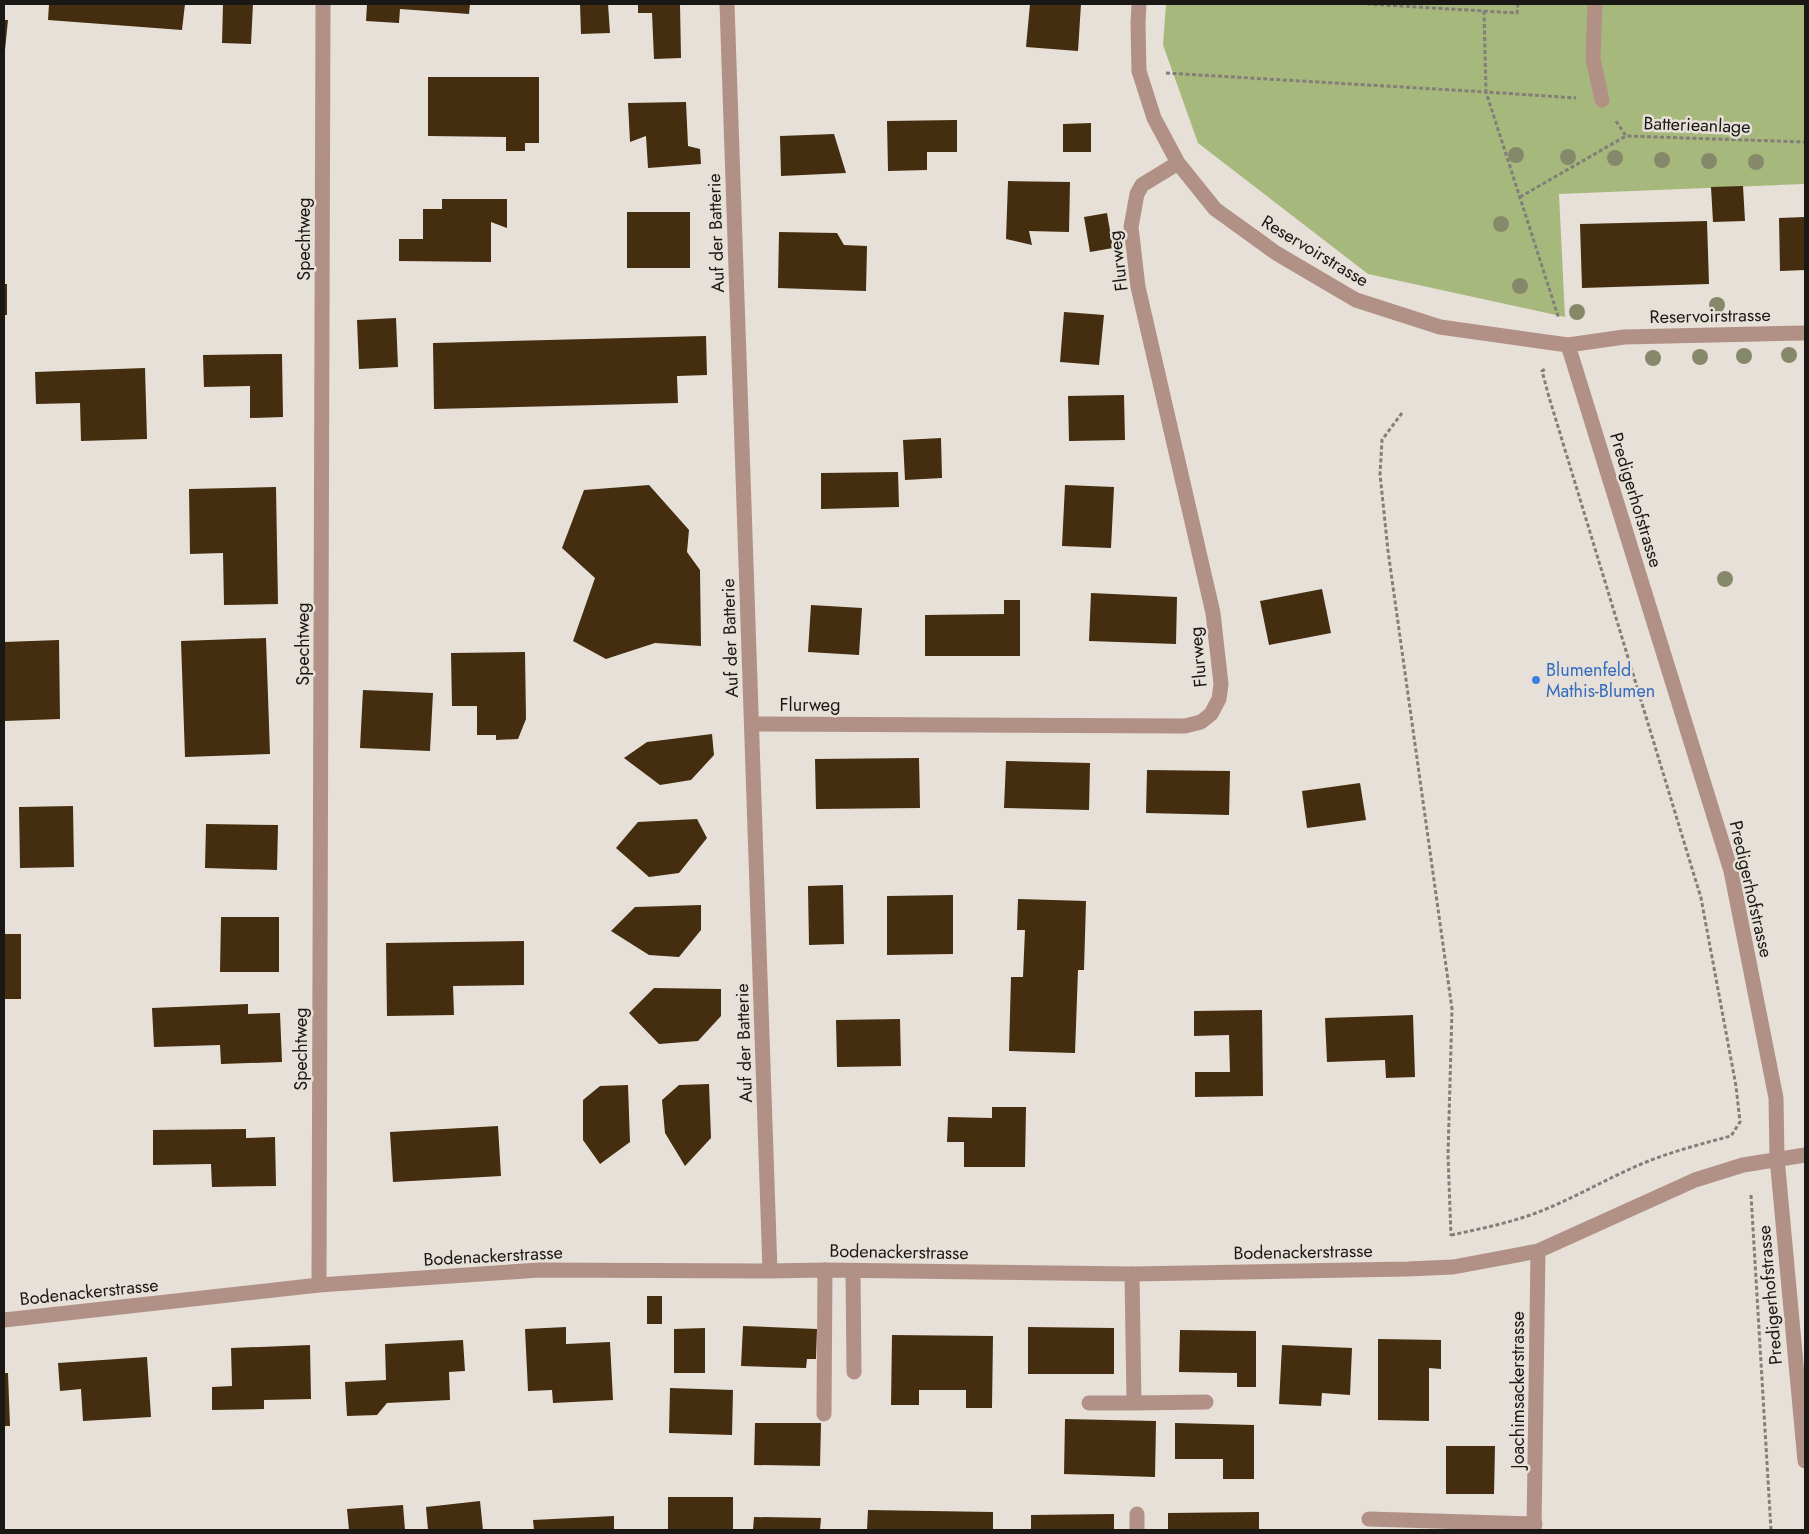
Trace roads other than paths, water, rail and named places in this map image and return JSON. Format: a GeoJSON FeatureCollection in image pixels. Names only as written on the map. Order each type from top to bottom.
{"type":"FeatureCollection","features":[{"type":"Feature","properties":{"kind":"street","name":"Spechtweg"},"geometry":{"type":"LineString","coordinates":[[320,1285],[323,4]]}},
{"type":"Feature","properties":{"kind":"street","name":"Auf der Batterie"},"geometry":{"type":"LineString","coordinates":[[727,4],[770,1271]]}},
{"type":"Feature","properties":{"kind":"street","name":"Reservoirstrasse"},"geometry":{"type":"LineString","coordinates":[[1139,4],[1139,72],[1154,118],[1178,163],[1215,210],[1276,253],[1356,300],[1440,327],[1568,345],[1624,337],[1805,333]]}},
{"type":"Feature","properties":{"kind":"street"},"geometry":{"type":"LineString","coordinates":[[1595,4],[1593,59],[1602,100]]}},
{"type":"Feature","properties":{"kind":"street","name":"Flurweg"},"geometry":{"type":"LineString","coordinates":[[752,724],[1185,726],[1201,722],[1211,714],[1220,698],[1221,684],[1213,613],[1138,287],[1130,227],[1137,194],[1142,185],[1178,163]]}},
{"type":"Feature","properties":{"kind":"street","name":"Predigerhofstrasse"},"geometry":{"type":"LineString","coordinates":[[1568,345],[1731,871],[1776,1098],[1777,1158],[1805,1460]]}},
{"type":"Feature","properties":{"kind":"street","name":"Bodenackerstrasse"},"geometry":{"type":"LineString","coordinates":[[4,1320],[320,1285],[539,1270],[825,1270],[1132,1274],[1453,1267],[1538,1250],[1694,1180],[1743,1165],[1805,1155]]}},
{"type":"Feature","properties":{"kind":"street","name":"Joachimsackerstrasse"},"geometry":{"type":"LineString","coordinates":[[1535,1527],[1538,1250]]}},
{"type":"Feature","properties":{"kind":"street"},"geometry":{"type":"LineString","coordinates":[[824,1414],[825,1270]]}},
{"type":"Feature","properties":{"kind":"street"},"geometry":{"type":"LineString","coordinates":[[853,1271],[854,1372]]}},
{"type":"Feature","properties":{"kind":"street"},"geometry":{"type":"LineString","coordinates":[[1132,1274],[1134,1403]]}},
{"type":"Feature","properties":{"kind":"street"},"geometry":{"type":"LineString","coordinates":[[1089,1403],[1206,1402]]}},
{"type":"Feature","properties":{"kind":"street"},"geometry":{"type":"LineString","coordinates":[[1137,1530],[1138,1514]]}},
{"type":"Feature","properties":{"kind":"street"},"geometry":{"type":"LineString","coordinates":[[1369,1519],[1535,1527]]}},
{"type":"Feature","properties":{"kind":"place","name":"Blumenfeld Mathis-Blumen"},"geometry":{"type":"Point","coordinates":[1536,680]}}]}
